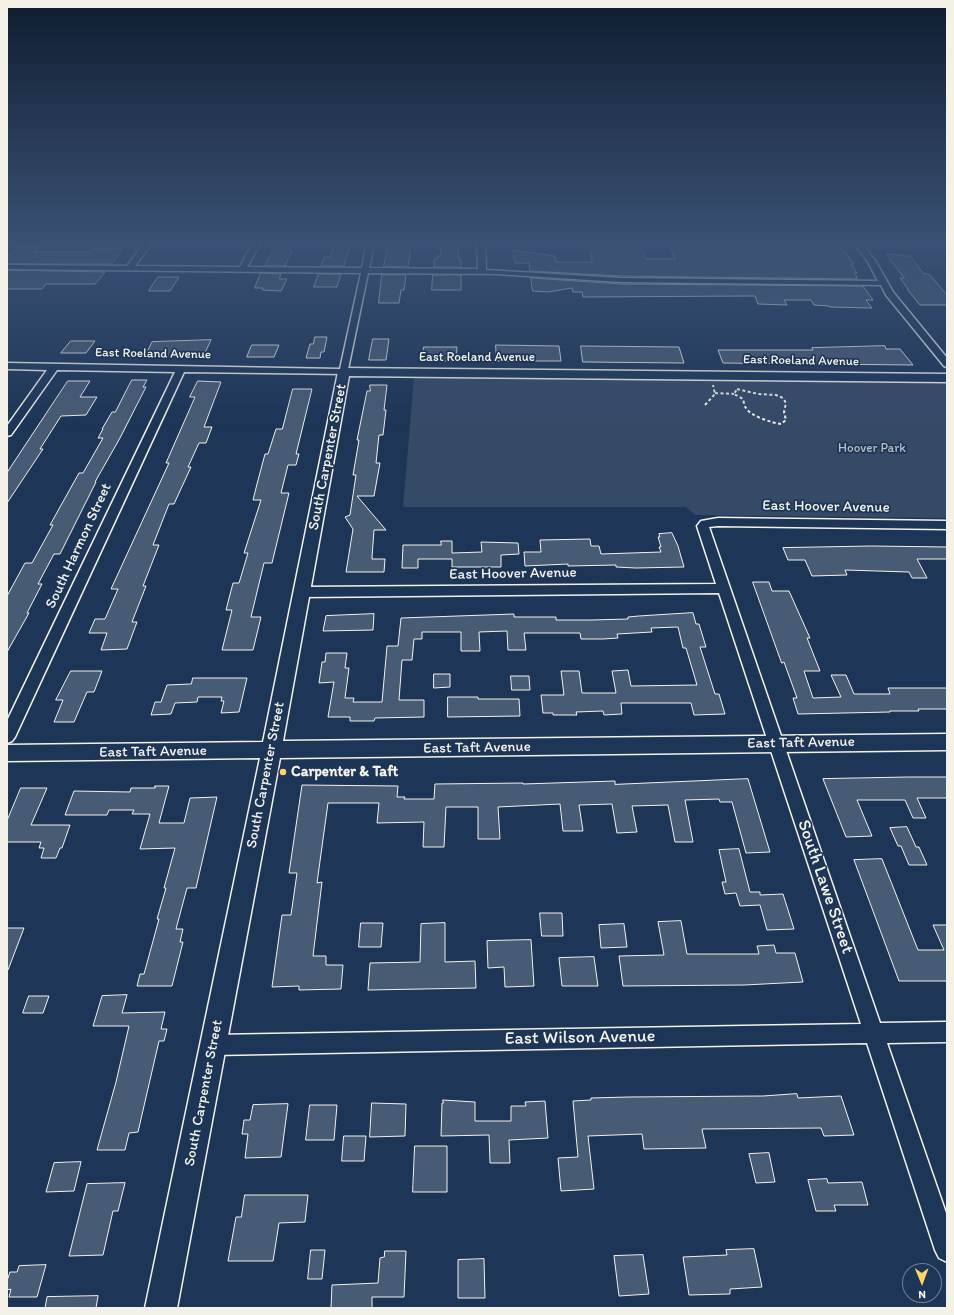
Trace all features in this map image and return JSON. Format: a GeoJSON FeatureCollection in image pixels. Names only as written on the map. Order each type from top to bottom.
{"type":"FeatureCollection","features":[{"type":"Feature","properties":{"kind":"street","name":"South Carpenter Street"},"geometry":{"type":"LineString","coordinates":[[161,1308],[303,592],[358,303]]}},
{"type":"Feature","properties":{"kind":"street"},"geometry":{"type":"LineString","coordinates":[[898,303],[947,364]]}},
{"type":"Feature","properties":{"kind":"street","name":"East Roeland Avenue"},"geometry":{"type":"LineString","coordinates":[[7,366],[344,372],[947,378]]}},
{"type":"Feature","properties":{"kind":"street"},"geometry":{"type":"LineString","coordinates":[[7,433],[54,367]]}},
{"type":"Feature","properties":{"kind":"street","name":"South Harmon Street"},"geometry":{"type":"LineString","coordinates":[[7,737],[181,369]]}},
{"type":"Feature","properties":{"kind":"street","name":"East Hoover Avenue"},"geometry":{"type":"LineString","coordinates":[[705,524],[726,522],[947,524]]}},
{"type":"Feature","properties":{"kind":"street","name":"South Lawe Street"},"geometry":{"type":"LineString","coordinates":[[705,524],[703,526],[704,531],[947,1250]]}},
{"type":"Feature","properties":{"kind":"street","name":"East Hoover Avenue"},"geometry":{"type":"LineString","coordinates":[[303,592],[723,588]]}},
{"type":"Feature","properties":{"kind":"street","name":"East Taft Avenue"},"geometry":{"type":"LineString","coordinates":[[7,753],[947,742]]}},
{"type":"Feature","properties":{"kind":"street","name":"East Wilson Avenue"},"geometry":{"type":"LineString","coordinates":[[213,1045],[947,1032]]}},
{"type":"Feature","properties":{"kind":"path"},"geometry":{"type":"LineString","coordinates":[[710,375],[715,393]]}},
{"type":"Feature","properties":{"kind":"path"},"geometry":{"type":"LineString","coordinates":[[715,393],[734,394],[743,399],[746,409],[750,413],[774,423],[783,423],[786,420],[784,412],[786,403],[780,396],[758,394],[742,389],[737,389],[734,394]]}},
{"type":"Feature","properties":{"kind":"path"},"geometry":{"type":"LineString","coordinates":[[705,405],[715,393]]}},
{"type":"Feature","properties":{"kind":"green space","name":"Hoover Park"},"geometry":{"type":"Polygon","coordinates":[[[414,377],[947,382],[947,518],[695,515],[686,507],[403,507],[414,377]]]}},
{"type":"Feature","properties":{"kind":"building"},"geometry":{"type":"Polygon","coordinates":[[[786,303],[787,305],[758,304],[786,303]]]}},
{"type":"Feature","properties":{"kind":"building"},"geometry":{"type":"Polygon","coordinates":[[[813,303],[869,303],[872,308],[830,307],[814,305],[813,303]]]}},
{"type":"Feature","properties":{"kind":"building"},"geometry":{"type":"Polygon","coordinates":[[[919,303],[947,303],[947,305],[920,305],[919,303]]]}},
{"type":"Feature","properties":{"kind":"building"},"geometry":{"type":"Polygon","coordinates":[[[315,337],[327,337],[324,352],[321,352],[320,358],[306,358],[310,344],[313,344],[315,337]]]}},
{"type":"Feature","properties":{"kind":"building"},"geometry":{"type":"Polygon","coordinates":[[[373,339],[389,339],[386,360],[369,360],[373,339]]]}},
{"type":"Feature","properties":{"kind":"building"},"geometry":{"type":"Polygon","coordinates":[[[211,340],[203,357],[145,356],[152,342],[211,340]]]}},
{"type":"Feature","properties":{"kind":"building"},"geometry":{"type":"Polygon","coordinates":[[[71,341],[95,341],[86,353],[61,353],[71,341]]]}},
{"type":"Feature","properties":{"kind":"building"},"geometry":{"type":"Polygon","coordinates":[[[252,345],[279,345],[274,357],[247,357],[252,345]]]}},
{"type":"Feature","properties":{"kind":"building"},"geometry":{"type":"Polygon","coordinates":[[[496,345],[559,346],[561,361],[497,361],[496,345]]]}},
{"type":"Feature","properties":{"kind":"building"},"geometry":{"type":"Polygon","coordinates":[[[581,346],[679,347],[684,363],[583,362],[581,346]]]}},
{"type":"Feature","properties":{"kind":"building"},"geometry":{"type":"Polygon","coordinates":[[[885,346],[886,349],[900,349],[913,365],[723,363],[718,350],[813,350],[812,348],[885,346]]]}},
{"type":"Feature","properties":{"kind":"building"},"geometry":{"type":"Polygon","coordinates":[[[424,347],[457,347],[456,361],[422,361],[424,347]]]}},
{"type":"Feature","properties":{"kind":"building"},"geometry":{"type":"Polygon","coordinates":[[[132,380],[147,380],[143,387],[146,387],[120,438],[95,482],[60,554],[54,554],[38,584],[42,584],[27,613],[29,613],[7,652],[7,596],[25,563],[32,563],[53,525],[50,525],[79,473],[83,473],[103,438],[98,438],[102,429],[112,412],[115,412],[132,380]]]}},
{"type":"Feature","properties":{"kind":"building"},"geometry":{"type":"Polygon","coordinates":[[[68,381],[90,381],[80,397],[97,397],[86,415],[61,416],[40,449],[43,449],[7,503],[7,473],[68,381]]]}},
{"type":"Feature","properties":{"kind":"building"},"geometry":{"type":"Polygon","coordinates":[[[198,381],[221,382],[204,427],[212,427],[206,443],[199,443],[188,467],[191,467],[174,504],[169,504],[153,545],[159,545],[143,586],[146,586],[132,622],[137,622],[127,649],[101,650],[107,633],[89,633],[95,619],[105,619],[118,589],[111,589],[169,463],[166,463],[195,397],[190,397],[198,381]]]}},
{"type":"Feature","properties":{"kind":"building"},"geometry":{"type":"Polygon","coordinates":[[[370,385],[387,385],[383,435],[379,435],[376,463],[380,463],[374,496],[357,496],[386,530],[374,530],[372,557],[372,559],[385,559],[384,572],[346,572],[353,529],[345,517],[350,515],[356,475],[353,475],[359,440],[357,440],[367,391],[370,391],[370,385]]]}},
{"type":"Feature","properties":{"kind":"building"},"geometry":{"type":"Polygon","coordinates":[[[293,389],[312,389],[296,454],[299,454],[296,465],[288,465],[281,493],[289,493],[272,563],[264,563],[251,617],[261,617],[253,650],[222,650],[232,610],[226,610],[233,583],[239,583],[248,553],[244,553],[261,500],[253,500],[265,454],[268,454],[276,429],[282,429],[293,389]]]}},
{"type":"Feature","properties":{"kind":"building"},"geometry":{"type":"Polygon","coordinates":[[[672,533],[678,546],[684,567],[636,568],[616,567],[616,565],[568,566],[568,564],[525,566],[524,552],[541,552],[540,540],[590,539],[591,546],[599,546],[601,554],[661,552],[659,547],[661,547],[658,537],[660,537],[659,534],[672,533]]]}},
{"type":"Feature","properties":{"kind":"building"},"geometry":{"type":"Polygon","coordinates":[[[441,541],[452,541],[452,553],[482,552],[481,542],[518,543],[519,554],[501,555],[501,567],[452,567],[452,559],[418,559],[418,568],[402,568],[403,545],[441,545],[441,541]]]}},
{"type":"Feature","properties":{"kind":"building"},"geometry":{"type":"Polygon","coordinates":[[[872,546],[947,547],[947,559],[917,559],[927,578],[912,578],[909,572],[845,570],[847,575],[812,576],[805,560],[788,560],[783,548],[872,546]]]}},
{"type":"Feature","properties":{"kind":"building"},"geometry":{"type":"Polygon","coordinates":[[[753,582],[769,582],[772,591],[789,591],[810,638],[807,638],[820,671],[804,671],[813,698],[841,697],[831,675],[846,675],[854,694],[890,694],[888,688],[947,688],[947,709],[798,714],[793,698],[797,698],[784,662],[782,663],[753,582]]]}},
{"type":"Feature","properties":{"kind":"building"},"geometry":{"type":"Polygon","coordinates":[[[693,613],[696,624],[699,624],[706,647],[700,647],[715,694],[719,694],[725,714],[694,715],[691,703],[621,703],[622,714],[604,715],[603,711],[576,712],[577,715],[553,715],[553,713],[543,713],[541,695],[564,695],[561,671],[579,671],[582,693],[616,693],[612,671],[628,670],[631,686],[697,685],[686,648],[683,648],[678,627],[651,628],[652,632],[617,634],[618,638],[603,639],[581,639],[580,633],[524,633],[526,650],[508,650],[507,631],[479,632],[480,651],[461,651],[461,632],[422,632],[422,639],[414,639],[412,660],[402,660],[399,700],[424,700],[424,717],[375,718],[374,721],[350,721],[350,717],[328,717],[334,682],[319,683],[322,662],[325,662],[326,653],[347,653],[345,668],[349,668],[345,698],[354,698],[353,702],[382,702],[387,646],[398,646],[401,618],[514,614],[514,617],[556,617],[556,620],[591,620],[628,619],[628,617],[693,613]]]}},
{"type":"Feature","properties":{"kind":"building"},"geometry":{"type":"Polygon","coordinates":[[[374,614],[373,630],[323,631],[326,616],[374,614]]]}},
{"type":"Feature","properties":{"kind":"building"},"geometry":{"type":"Polygon","coordinates":[[[71,671],[102,671],[94,692],[87,692],[74,722],[54,722],[63,700],[56,700],[71,671]]]}},
{"type":"Feature","properties":{"kind":"building"},"geometry":{"type":"Polygon","coordinates":[[[434,674],[450,674],[450,687],[434,688],[434,674]]]}},
{"type":"Feature","properties":{"kind":"building"},"geometry":{"type":"Polygon","coordinates":[[[511,676],[529,676],[530,690],[512,690],[511,676]]]}},
{"type":"Feature","properties":{"kind":"building"},"geometry":{"type":"Polygon","coordinates":[[[193,678],[247,678],[239,712],[221,713],[224,701],[221,701],[222,697],[198,697],[197,702],[175,703],[171,714],[151,715],[155,702],[161,702],[167,685],[191,684],[193,678]]]}},
{"type":"Feature","properties":{"kind":"building"},"geometry":{"type":"Polygon","coordinates":[[[448,697],[519,699],[520,716],[448,717],[448,697]]]}},
{"type":"Feature","properties":{"kind":"building"},"geometry":{"type":"Polygon","coordinates":[[[947,777],[947,798],[917,798],[926,818],[913,818],[905,800],[857,800],[872,836],[846,837],[823,779],[947,777]]]}},
{"type":"Feature","properties":{"kind":"building"},"geometry":{"type":"Polygon","coordinates":[[[748,779],[770,852],[746,853],[732,802],[720,802],[719,799],[685,800],[693,842],[675,842],[668,805],[632,806],[637,832],[617,833],[612,804],[579,805],[583,831],[563,831],[560,804],[498,807],[500,839],[478,839],[478,807],[446,807],[444,847],[423,847],[424,822],[377,823],[379,803],[328,803],[317,883],[322,882],[313,956],[326,956],[326,965],[343,965],[341,989],[299,990],[299,986],[272,987],[282,915],[291,915],[297,873],[289,873],[302,785],[398,786],[397,797],[405,797],[404,799],[434,799],[435,784],[523,784],[615,781],[615,784],[748,779]]]}},
{"type":"Feature","properties":{"kind":"building"},"geometry":{"type":"Polygon","coordinates":[[[155,786],[169,786],[159,823],[184,823],[190,798],[217,797],[196,888],[187,888],[176,929],[183,929],[180,942],[183,942],[172,986],[137,986],[140,974],[144,974],[159,919],[157,919],[175,848],[140,849],[150,814],[132,814],[134,810],[109,810],[107,815],[65,815],[74,791],[130,792],[131,788],[155,788],[155,786]]]}},
{"type":"Feature","properties":{"kind":"building"},"geometry":{"type":"Polygon","coordinates":[[[21,788],[47,788],[31,825],[70,825],[62,848],[60,848],[56,858],[41,858],[44,848],[39,848],[41,842],[7,842],[7,821],[21,788]]]}},
{"type":"Feature","properties":{"kind":"building"},"geometry":{"type":"Polygon","coordinates":[[[907,827],[916,847],[919,847],[927,865],[909,865],[901,846],[898,846],[890,828],[907,827]]]}},
{"type":"Feature","properties":{"kind":"building"},"geometry":{"type":"Polygon","coordinates":[[[739,849],[750,892],[760,892],[760,895],[783,894],[794,929],[767,930],[760,905],[740,906],[736,893],[725,894],[722,882],[726,882],[719,850],[739,849]]]}},
{"type":"Feature","properties":{"kind":"building"},"geometry":{"type":"Polygon","coordinates":[[[882,859],[918,950],[944,950],[933,925],[947,925],[947,981],[899,981],[854,860],[882,859]]]}},
{"type":"Feature","properties":{"kind":"building"},"geometry":{"type":"Polygon","coordinates":[[[540,913],[562,913],[563,936],[542,936],[540,913]]]}},
{"type":"Feature","properties":{"kind":"building"},"geometry":{"type":"Polygon","coordinates":[[[681,921],[687,954],[759,954],[757,946],[774,945],[776,953],[795,953],[803,982],[744,985],[623,986],[619,956],[664,955],[658,922],[681,921]]]}},
{"type":"Feature","properties":{"kind":"building"},"geometry":{"type":"Polygon","coordinates":[[[361,923],[383,923],[381,947],[359,947],[361,923]]]}},
{"type":"Feature","properties":{"kind":"building"},"geometry":{"type":"Polygon","coordinates":[[[445,923],[445,962],[475,961],[476,988],[368,990],[370,963],[420,962],[421,924],[445,923]]]}},
{"type":"Feature","properties":{"kind":"building"},"geometry":{"type":"Polygon","coordinates":[[[624,924],[627,947],[601,948],[599,925],[624,924]]]}},
{"type":"Feature","properties":{"kind":"building"},"geometry":{"type":"Polygon","coordinates":[[[7,928],[24,928],[8,970],[7,970],[7,928]]]}},
{"type":"Feature","properties":{"kind":"building"},"geometry":{"type":"Polygon","coordinates":[[[531,940],[534,986],[505,987],[504,967],[488,968],[487,941],[531,940]]]}},
{"type":"Feature","properties":{"kind":"building"},"geometry":{"type":"Polygon","coordinates":[[[594,957],[598,986],[562,986],[559,958],[594,957]]]}},
{"type":"Feature","properties":{"kind":"building"},"geometry":{"type":"Polygon","coordinates":[[[127,995],[122,1013],[165,1012],[161,1029],[167,1029],[164,1041],[159,1041],[138,1132],[129,1133],[125,1150],[97,1150],[116,1082],[129,1026],[93,1026],[102,996],[127,995]]]}},
{"type":"Feature","properties":{"kind":"building"},"geometry":{"type":"Polygon","coordinates":[[[29,996],[49,996],[43,1013],[23,1013],[29,996]]]}},
{"type":"Feature","properties":{"kind":"building"},"geometry":{"type":"Polygon","coordinates":[[[797,1094],[798,1098],[841,1096],[854,1135],[824,1136],[821,1128],[702,1129],[706,1148],[644,1149],[642,1134],[588,1136],[594,1189],[561,1191],[558,1158],[578,1157],[573,1101],[591,1100],[591,1098],[763,1096],[797,1094]]]}},
{"type":"Feature","properties":{"kind":"building"},"geometry":{"type":"Polygon","coordinates":[[[443,1100],[475,1102],[475,1121],[511,1121],[511,1106],[526,1106],[525,1102],[545,1101],[548,1138],[509,1140],[510,1163],[490,1163],[489,1135],[441,1136],[443,1100]]]}},
{"type":"Feature","properties":{"kind":"building"},"geometry":{"type":"Polygon","coordinates":[[[372,1103],[406,1104],[405,1136],[370,1137],[372,1103]]]}},
{"type":"Feature","properties":{"kind":"building"},"geometry":{"type":"Polygon","coordinates":[[[288,1104],[281,1157],[245,1158],[248,1134],[242,1134],[244,1120],[250,1120],[253,1105],[288,1104]]]}},
{"type":"Feature","properties":{"kind":"building"},"geometry":{"type":"Polygon","coordinates":[[[310,1105],[337,1105],[334,1140],[306,1140],[310,1105]]]}},
{"type":"Feature","properties":{"kind":"building"},"geometry":{"type":"Polygon","coordinates":[[[344,1136],[366,1136],[364,1161],[342,1161],[344,1136]]]}},
{"type":"Feature","properties":{"kind":"building"},"geometry":{"type":"Polygon","coordinates":[[[415,1146],[447,1146],[447,1192],[413,1192],[415,1146]]]}},
{"type":"Feature","properties":{"kind":"building"},"geometry":{"type":"Polygon","coordinates":[[[769,1153],[775,1182],[756,1183],[749,1154],[769,1153]]]}},
{"type":"Feature","properties":{"kind":"building"},"geometry":{"type":"Polygon","coordinates":[[[81,1162],[74,1191],[46,1192],[54,1163],[81,1162]]]}},
{"type":"Feature","properties":{"kind":"building"},"geometry":{"type":"Polygon","coordinates":[[[827,1179],[828,1183],[862,1182],[868,1205],[834,1205],[836,1211],[816,1211],[808,1180],[827,1179]]]}},
{"type":"Feature","properties":{"kind":"building"},"geometry":{"type":"Polygon","coordinates":[[[125,1183],[118,1211],[113,1211],[103,1255],[69,1256],[87,1184],[125,1183]]]}},
{"type":"Feature","properties":{"kind":"building"},"geometry":{"type":"Polygon","coordinates":[[[245,1195],[308,1195],[305,1222],[279,1223],[273,1261],[228,1261],[236,1217],[241,1217],[245,1195]]]}},
{"type":"Feature","properties":{"kind":"building"},"geometry":{"type":"Polygon","coordinates":[[[754,1249],[762,1287],[730,1289],[730,1294],[689,1295],[683,1257],[727,1255],[726,1250],[754,1249]]]}},
{"type":"Feature","properties":{"kind":"building"},"geometry":{"type":"Polygon","coordinates":[[[311,1250],[325,1250],[322,1279],[308,1279],[311,1250]]]}},
{"type":"Feature","properties":{"kind":"building"},"geometry":{"type":"Polygon","coordinates":[[[385,1251],[406,1251],[404,1297],[372,1297],[372,1308],[331,1308],[332,1285],[378,1283],[380,1258],[384,1257],[385,1251]]]}},
{"type":"Feature","properties":{"kind":"building"},"geometry":{"type":"Polygon","coordinates":[[[643,1255],[649,1294],[619,1296],[614,1256],[643,1255]]]}},
{"type":"Feature","properties":{"kind":"building"},"geometry":{"type":"Polygon","coordinates":[[[484,1259],[485,1298],[458,1298],[458,1260],[484,1259]]]}},
{"type":"Feature","properties":{"kind":"building"},"geometry":{"type":"Polygon","coordinates":[[[46,1265],[37,1297],[9,1297],[11,1289],[7,1290],[7,1281],[10,1272],[17,1272],[19,1266],[46,1265]]]}},
{"type":"Feature","properties":{"kind":"building"},"geometry":{"type":"Polygon","coordinates":[[[98,1296],[96,1308],[45,1308],[47,1297],[98,1296]]]}},
{"type":"Feature","properties":{"kind":"place","name":"Carpenter & Taft"},"geometry":{"type":"Point","coordinates":[283,772]}}]}
